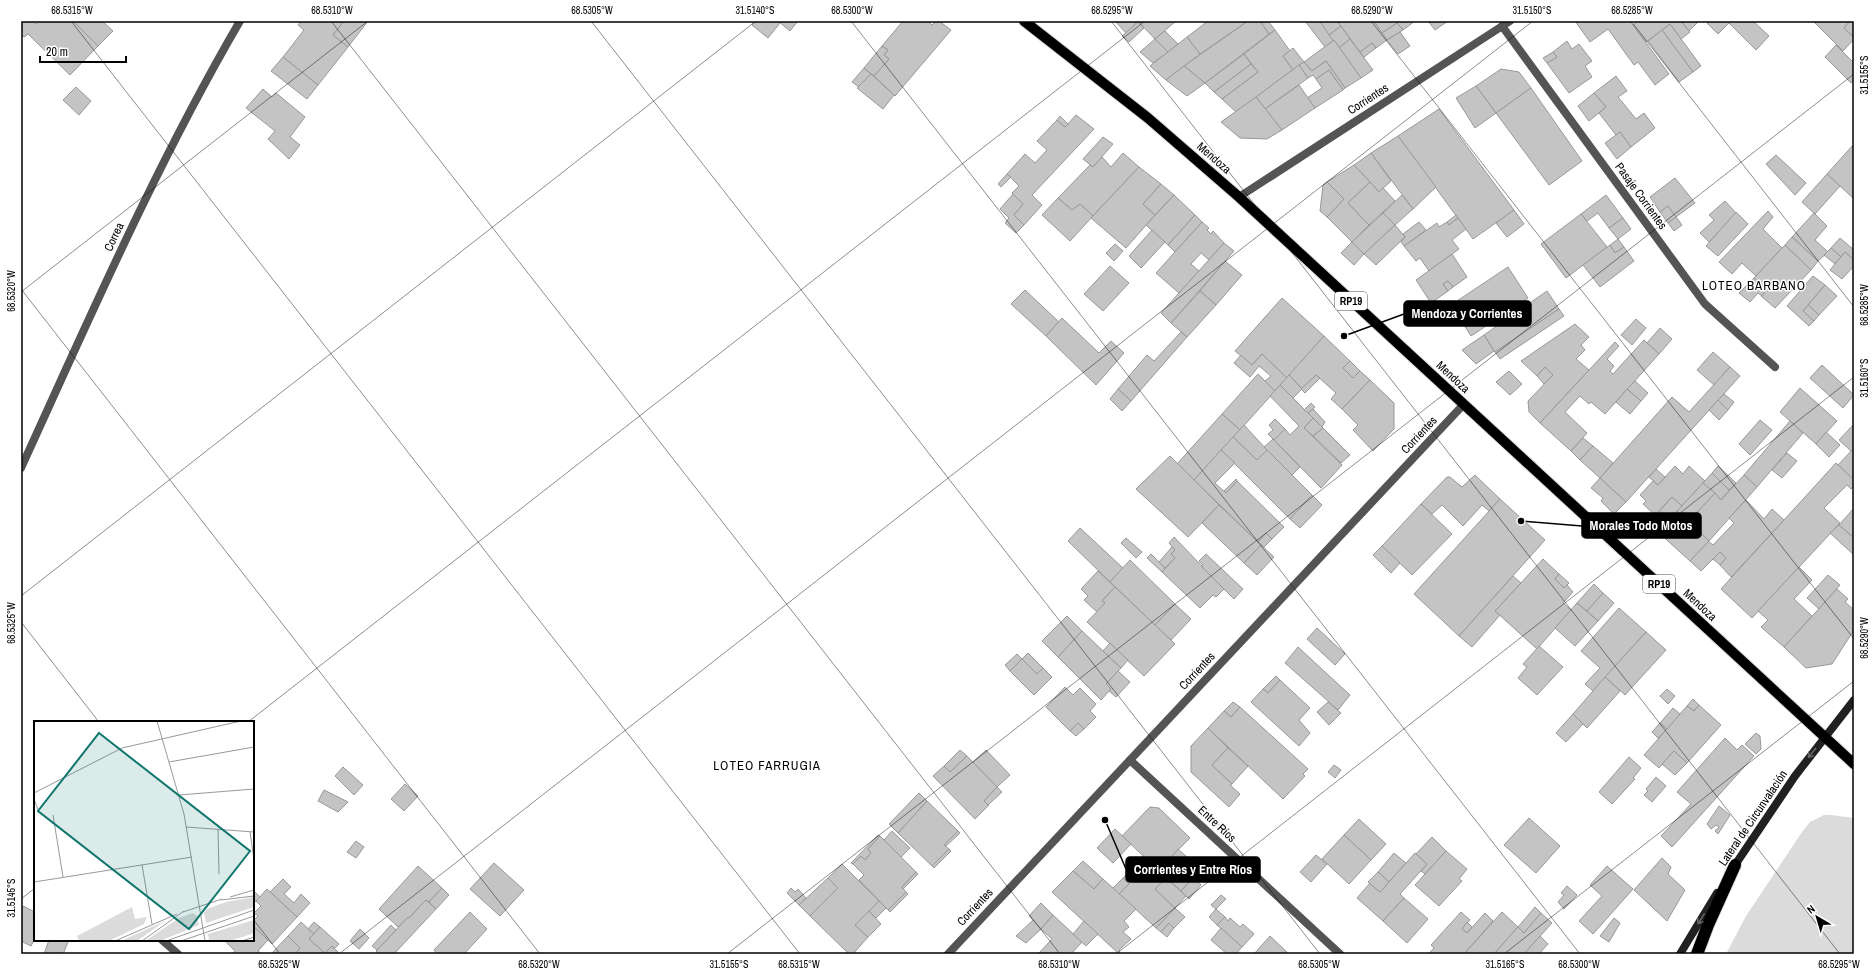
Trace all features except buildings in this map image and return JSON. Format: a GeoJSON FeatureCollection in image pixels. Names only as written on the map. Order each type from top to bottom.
{"type":"FeatureCollection","features":[{"type":"Feature","properties":{"kind":"highway"},"geometry":{"type":"LineString","coordinates":[[1697,954],[1708,925],[1736,865]]}},
{"type":"Feature","properties":{"kind":"main road","name":"Mendoza"},"geometry":{"type":"LineString","coordinates":[[1024,21],[1148,118],[1239,197],[1854,764]]}},
{"type":"Feature","properties":{"kind":"street","name":"Correa"},"geometry":{"type":"LineString","coordinates":[[21,468],[140,208],[218,59],[240,21]]}},
{"type":"Feature","properties":{"kind":"street","name":"Corrientes"},"geometry":{"type":"LineString","coordinates":[[1239,197],[1506,23]]}},
{"type":"Feature","properties":{"kind":"street","name":"Pasaje Corrientes"},"geometry":{"type":"LineString","coordinates":[[1506,23],[1705,304],[1775,367]]}},
{"type":"Feature","properties":{"kind":"street","name":"Corrientes"},"geometry":{"type":"LineString","coordinates":[[948,954],[1464,404]]}},
{"type":"Feature","properties":{"kind":"street","name":"Lateral de Circunvalación"},"geometry":{"type":"LineString","coordinates":[[1680,954],[1736,865],[1795,776],[1854,700]]}},
{"type":"Feature","properties":{"kind":"street","name":"Entre Ríos"},"geometry":{"type":"LineString","coordinates":[[1130,760],[1340,954]]}},
{"type":"Feature","properties":{"kind":"street"},"geometry":{"type":"LineString","coordinates":[[163,941],[178,954]]}},
{"type":"Feature","properties":{"kind":"shaded area"},"geometry":{"type":"Polygon","coordinates":[[[1824,815],[1854,818],[1854,954],[1726,954],[1746,916],[1802,832],[1810,822],[1824,815]]]}},
{"type":"Feature","properties":{"kind":"place","name":"Mendoza y Corrientes"},"geometry":{"type":"Point","coordinates":[1344,336]}},
{"type":"Feature","properties":{"kind":"place","name":"Morales Todo Motos"},"geometry":{"type":"Point","coordinates":[1521,521]}},
{"type":"Feature","properties":{"kind":"place","name":"Corrientes y Entre Ríos"},"geometry":{"type":"Point","coordinates":[1105,820]}},
{"type":"Feature","properties":{"kind":"district","name":"LOTEO BARBANO"},"geometry":{"type":"Point","coordinates":[1754,285]}},
{"type":"Feature","properties":{"kind":"district","name":"LOTEO FARRUGIA"},"geometry":{"type":"Point","coordinates":[767,765]}}]}
